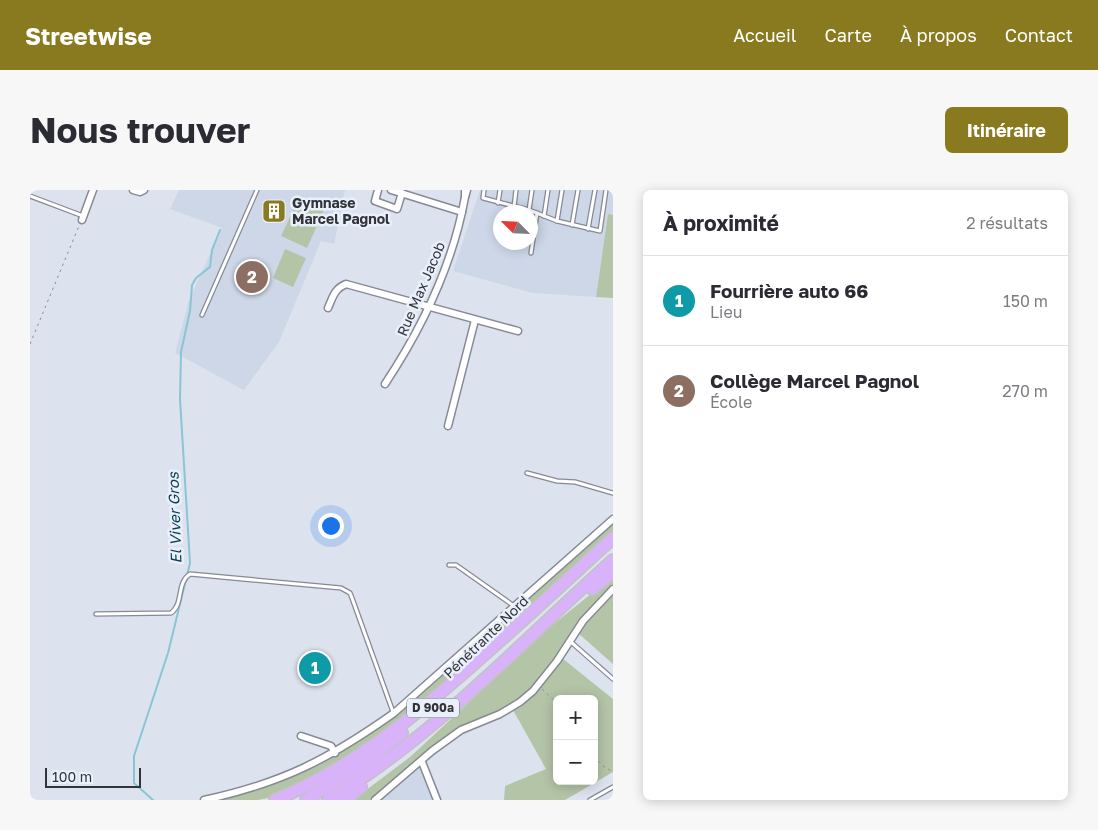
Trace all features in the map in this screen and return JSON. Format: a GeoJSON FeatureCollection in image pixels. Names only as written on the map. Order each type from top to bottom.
{"type":"FeatureCollection","features":[{"type":"Feature","properties":{"kind":"highway"},"geometry":{"type":"LineString","coordinates":[[275,800],[326,776],[416,716],[548,600],[613,538]]}},
{"type":"Feature","properties":{"kind":"highway","name":"Pénétrante Nord"},"geometry":{"type":"LineString","coordinates":[[306,800],[364,764],[430,711],[548,600],[613,546]]}},
{"type":"Feature","properties":{"kind":"highway","name":"Pénétrante Nord"},"geometry":{"type":"LineString","coordinates":[[328,800],[397,753],[460,701],[613,560]]}},
{"type":"Feature","properties":{"kind":"highway"},"geometry":{"type":"LineString","coordinates":[[494,670],[613,572]]}},
{"type":"Feature","properties":{"kind":"highway"},"geometry":{"type":"LineString","coordinates":[[345,800],[406,753],[460,701]]}},
{"type":"Feature","properties":{"kind":"street"},"geometry":{"type":"LineString","coordinates":[[82,218],[93,190]]}},
{"type":"Feature","properties":{"kind":"street"},"geometry":{"type":"LineString","coordinates":[[132,190],[140,192],[144,190]]}},
{"type":"Feature","properties":{"kind":"street"},"geometry":{"type":"LineString","coordinates":[[378,190],[374,201],[397,209],[402,193]]}},
{"type":"Feature","properties":{"kind":"street"},"geometry":{"type":"LineString","coordinates":[[391,190],[462,212]]}},
{"type":"Feature","properties":{"kind":"street","name":"Rue Max Jacob"},"geometry":{"type":"LineString","coordinates":[[385,384],[410,347],[428,308],[455,241],[466,192]]}},
{"type":"Feature","properties":{"kind":"street"},"geometry":{"type":"LineString","coordinates":[[328,308],[334,292],[346,284],[428,308],[518,331]]}},
{"type":"Feature","properties":{"kind":"street"},"geometry":{"type":"LineString","coordinates":[[448,426],[476,320]]}},
{"type":"Feature","properties":{"kind":"street"},"geometry":{"type":"LineString","coordinates":[[204,800],[279,780],[335,753],[394,713],[613,519]]}},
{"type":"Feature","properties":{"kind":"street"},"geometry":{"type":"LineString","coordinates":[[374,800],[422,762],[432,751],[461,730],[500,714],[520,702],[538,685],[588,616],[613,589]]}},
{"type":"Feature","properties":{"kind":"street"},"geometry":{"type":"LineString","coordinates":[[301,736],[331,746],[335,753]]}},
{"type":"Feature","properties":{"kind":"street"},"geometry":{"type":"LineString","coordinates":[[422,762],[437,800]]}},
{"type":"Feature","properties":{"kind":"lane"},"geometry":{"type":"LineString","coordinates":[[202,315],[257,190]]}},
{"type":"Feature","properties":{"kind":"lane"},"geometry":{"type":"LineString","coordinates":[[484,190],[483,198],[506,205]]}},
{"type":"Feature","properties":{"kind":"lane"},"geometry":{"type":"LineString","coordinates":[[498,203],[500,190]]}},
{"type":"Feature","properties":{"kind":"lane"},"geometry":{"type":"LineString","coordinates":[[514,205],[516,190]]}},
{"type":"Feature","properties":{"kind":"lane"},"geometry":{"type":"LineString","coordinates":[[530,205],[532,190]]}},
{"type":"Feature","properties":{"kind":"lane"},"geometry":{"type":"LineString","coordinates":[[544,217],[548,190]]}},
{"type":"Feature","properties":{"kind":"lane"},"geometry":{"type":"LineString","coordinates":[[557,221],[562,190]]}},
{"type":"Feature","properties":{"kind":"lane"},"geometry":{"type":"LineString","coordinates":[[572,225],[578,190]]}},
{"type":"Feature","properties":{"kind":"lane"},"geometry":{"type":"LineString","coordinates":[[588,229],[595,190]]}},
{"type":"Feature","properties":{"kind":"lane"},"geometry":{"type":"LineString","coordinates":[[538,214],[557,221],[600,231],[606,190]]}},
{"type":"Feature","properties":{"kind":"lane"},"geometry":{"type":"LineString","coordinates":[[30,196],[82,218]]}},
{"type":"Feature","properties":{"kind":"lane"},"geometry":{"type":"LineString","coordinates":[[527,473],[557,481],[571,480],[613,493]]}},
{"type":"Feature","properties":{"kind":"lane"},"geometry":{"type":"LineString","coordinates":[[448,565],[456,565],[514,606]]}},
{"type":"Feature","properties":{"kind":"lane"},"geometry":{"type":"LineString","coordinates":[[96,614],[171,613],[177,606],[185,577],[190,574],[322,586],[346,591],[352,598],[394,713]]}},
{"type":"Feature","properties":{"kind":"lane"},"geometry":{"type":"LineString","coordinates":[[570,641],[613,679]]}},
{"type":"Feature","properties":{"kind":"lane"},"geometry":{"type":"LineString","coordinates":[[590,800],[613,787]]}},
{"type":"Feature","properties":{"kind":"path"},"geometry":{"type":"LineString","coordinates":[[30,344],[82,218]]}},
{"type":"Feature","properties":{"kind":"path"},"geometry":{"type":"LineString","coordinates":[[538,685],[553,699]]}},
{"type":"Feature","properties":{"kind":"path"},"geometry":{"type":"LineString","coordinates":[[598,760],[613,772]]}},
{"type":"Feature","properties":{"kind":"shaded area"},"geometry":{"type":"Polygon","coordinates":[[[179,190],[345,190],[334,244],[321,241],[279,342],[244,390],[175,353],[189,300],[222,228],[170,209],[179,190]]]}},
{"type":"Feature","properties":{"kind":"shaded area"},"geometry":{"type":"Polygon","coordinates":[[[480,190],[613,190],[613,215],[608,215],[596,297],[533,293],[453,271],[480,190]]]}},
{"type":"Feature","properties":{"kind":"shaded area"},"geometry":{"type":"Polygon","coordinates":[[[419,768],[434,800],[379,800],[419,768]]]}},
{"type":"Feature","properties":{"kind":"green space"},"geometry":{"type":"Polygon","coordinates":[[[300,196],[325,208],[307,248],[281,236],[300,196]]]}},
{"type":"Feature","properties":{"kind":"green space"},"geometry":{"type":"Polygon","coordinates":[[[608,214],[613,215],[613,298],[596,297],[608,214]]]}},
{"type":"Feature","properties":{"kind":"green space"},"geometry":{"type":"Polygon","coordinates":[[[285,249],[306,258],[293,287],[273,278],[285,249]]]}},
{"type":"Feature","properties":{"kind":"green space"},"geometry":{"type":"Polygon","coordinates":[[[613,524],[613,532],[413,712],[352,754],[299,785],[268,798],[258,800],[223,800],[265,788],[302,773],[337,755],[369,735],[429,687],[613,524]]]}},
{"type":"Feature","properties":{"kind":"green space"},"geometry":{"type":"Polygon","coordinates":[[[613,576],[613,585],[581,620],[555,659],[531,689],[519,700],[499,711],[459,728],[370,800],[353,800],[410,757],[550,627],[613,576]]]}},
{"type":"Feature","properties":{"kind":"green space"},"geometry":{"type":"Polygon","coordinates":[[[613,593],[613,664],[578,633],[613,593]]]}},
{"type":"Feature","properties":{"kind":"green space"},"geometry":{"type":"Polygon","coordinates":[[[562,658],[613,699],[613,772],[598,781],[598,695],[553,695],[553,785],[591,785],[565,800],[504,800],[505,786],[546,769],[513,710],[562,658]]]}},
{"type":"Feature","properties":{"kind":"waterway","name":"El Viver Gros"},"geometry":{"type":"LineString","coordinates":[[153,800],[134,783],[134,756],[168,653],[190,563],[180,399],[181,352],[190,311],[192,285],[196,278],[210,267],[212,250],[220,230]]}},
{"type":"Feature","properties":{"kind":"place","name":"Gymnase Marcel Pagnol"},"geometry":{"type":"Point","coordinates":[274,211]}},
{"type":"Feature","properties":{"kind":"place","name":"Collège Marcel Pagnol"},"geometry":{"type":"Point","coordinates":[252,277]}},
{"type":"Feature","properties":{"kind":"place","name":"Fourrière auto 66"},"geometry":{"type":"Point","coordinates":[315,668]}}]}
